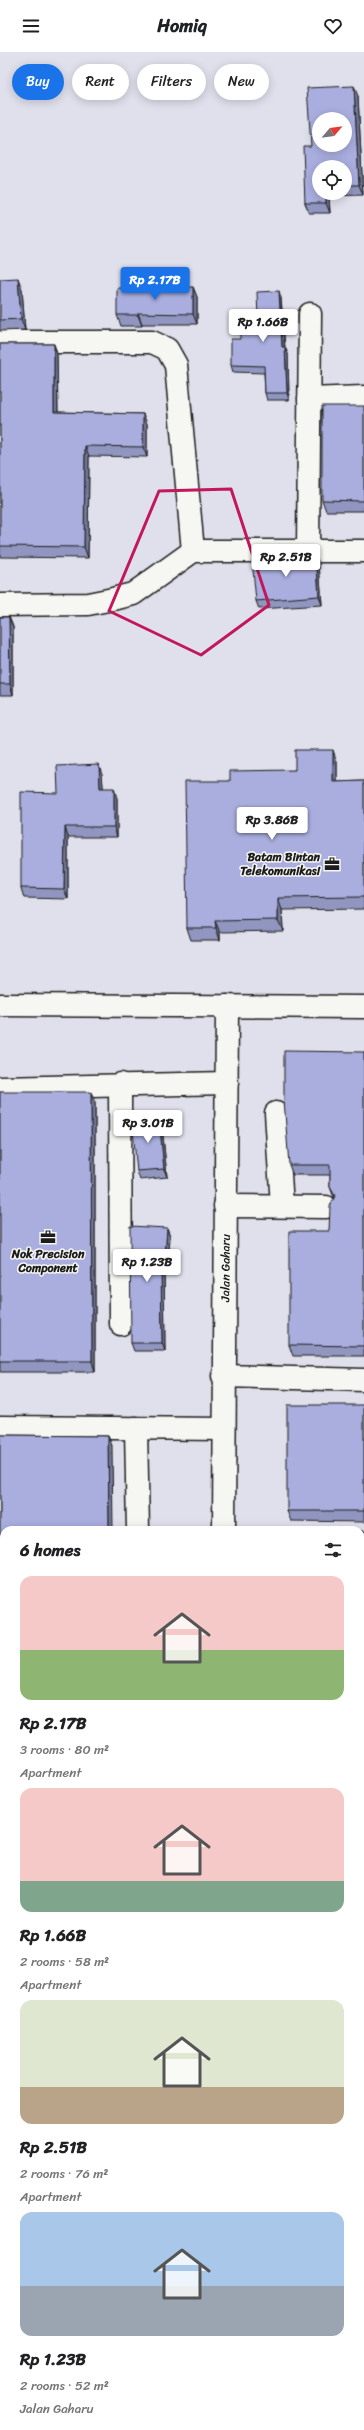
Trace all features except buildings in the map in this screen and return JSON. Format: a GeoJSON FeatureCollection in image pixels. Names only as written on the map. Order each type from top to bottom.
{"type":"FeatureCollection","features":[{"type":"Feature","properties":{"kind":"street"},"geometry":{"type":"LineString","coordinates":[[308,551],[310,314]]}},
{"type":"Feature","properties":{"kind":"street"},"geometry":{"type":"LineString","coordinates":[[0,342],[152,342],[167,349],[176,365],[193,550]]}},
{"type":"Feature","properties":{"kind":"street"},"geometry":{"type":"LineString","coordinates":[[309,400],[364,397]]}},
{"type":"Feature","properties":{"kind":"street"},"geometry":{"type":"LineString","coordinates":[[0,605],[88,604],[113,600],[133,594],[193,550],[364,551]]}},
{"type":"Feature","properties":{"kind":"street"},"geometry":{"type":"LineString","coordinates":[[0,1005],[364,1007]]}},
{"type":"Feature","properties":{"kind":"street","name":"Jalan Gaharu"},"geometry":{"type":"LineString","coordinates":[[224,1526],[223,1376],[228,1006]]}},
{"type":"Feature","properties":{"kind":"street"},"geometry":{"type":"LineString","coordinates":[[0,1088],[120,1084],[227,1083]]}},
{"type":"Feature","properties":{"kind":"street"},"geometry":{"type":"LineString","coordinates":[[120,1084],[121,1324]]}},
{"type":"Feature","properties":{"kind":"street"},"geometry":{"type":"LineString","coordinates":[[276,1114],[282,1206]]}},
{"type":"Feature","properties":{"kind":"street"},"geometry":{"type":"LineString","coordinates":[[225,1206],[326,1207]]}},
{"type":"Feature","properties":{"kind":"street"},"geometry":{"type":"LineString","coordinates":[[223,1376],[364,1380]]}},
{"type":"Feature","properties":{"kind":"street"},"geometry":{"type":"LineString","coordinates":[[0,1428],[223,1429]]}},
{"type":"Feature","properties":{"kind":"street"},"geometry":{"type":"LineString","coordinates":[[136,1428],[138,1526]]}},
{"type":"Feature","properties":{"kind":"highlighted area"},"geometry":{"type":"Polygon","coordinates":[[[231,489],[269,605],[201,655],[109,611],[159,491],[231,489]]]}},
{"type":"Feature","properties":{"kind":"place","name":"Batam Bintan Telekomunikasi"},"geometry":{"type":"Point","coordinates":[332,864]}},
{"type":"Feature","properties":{"kind":"place","name":"Nok Precision Component"},"geometry":{"type":"Point","coordinates":[48,1237]}}]}
